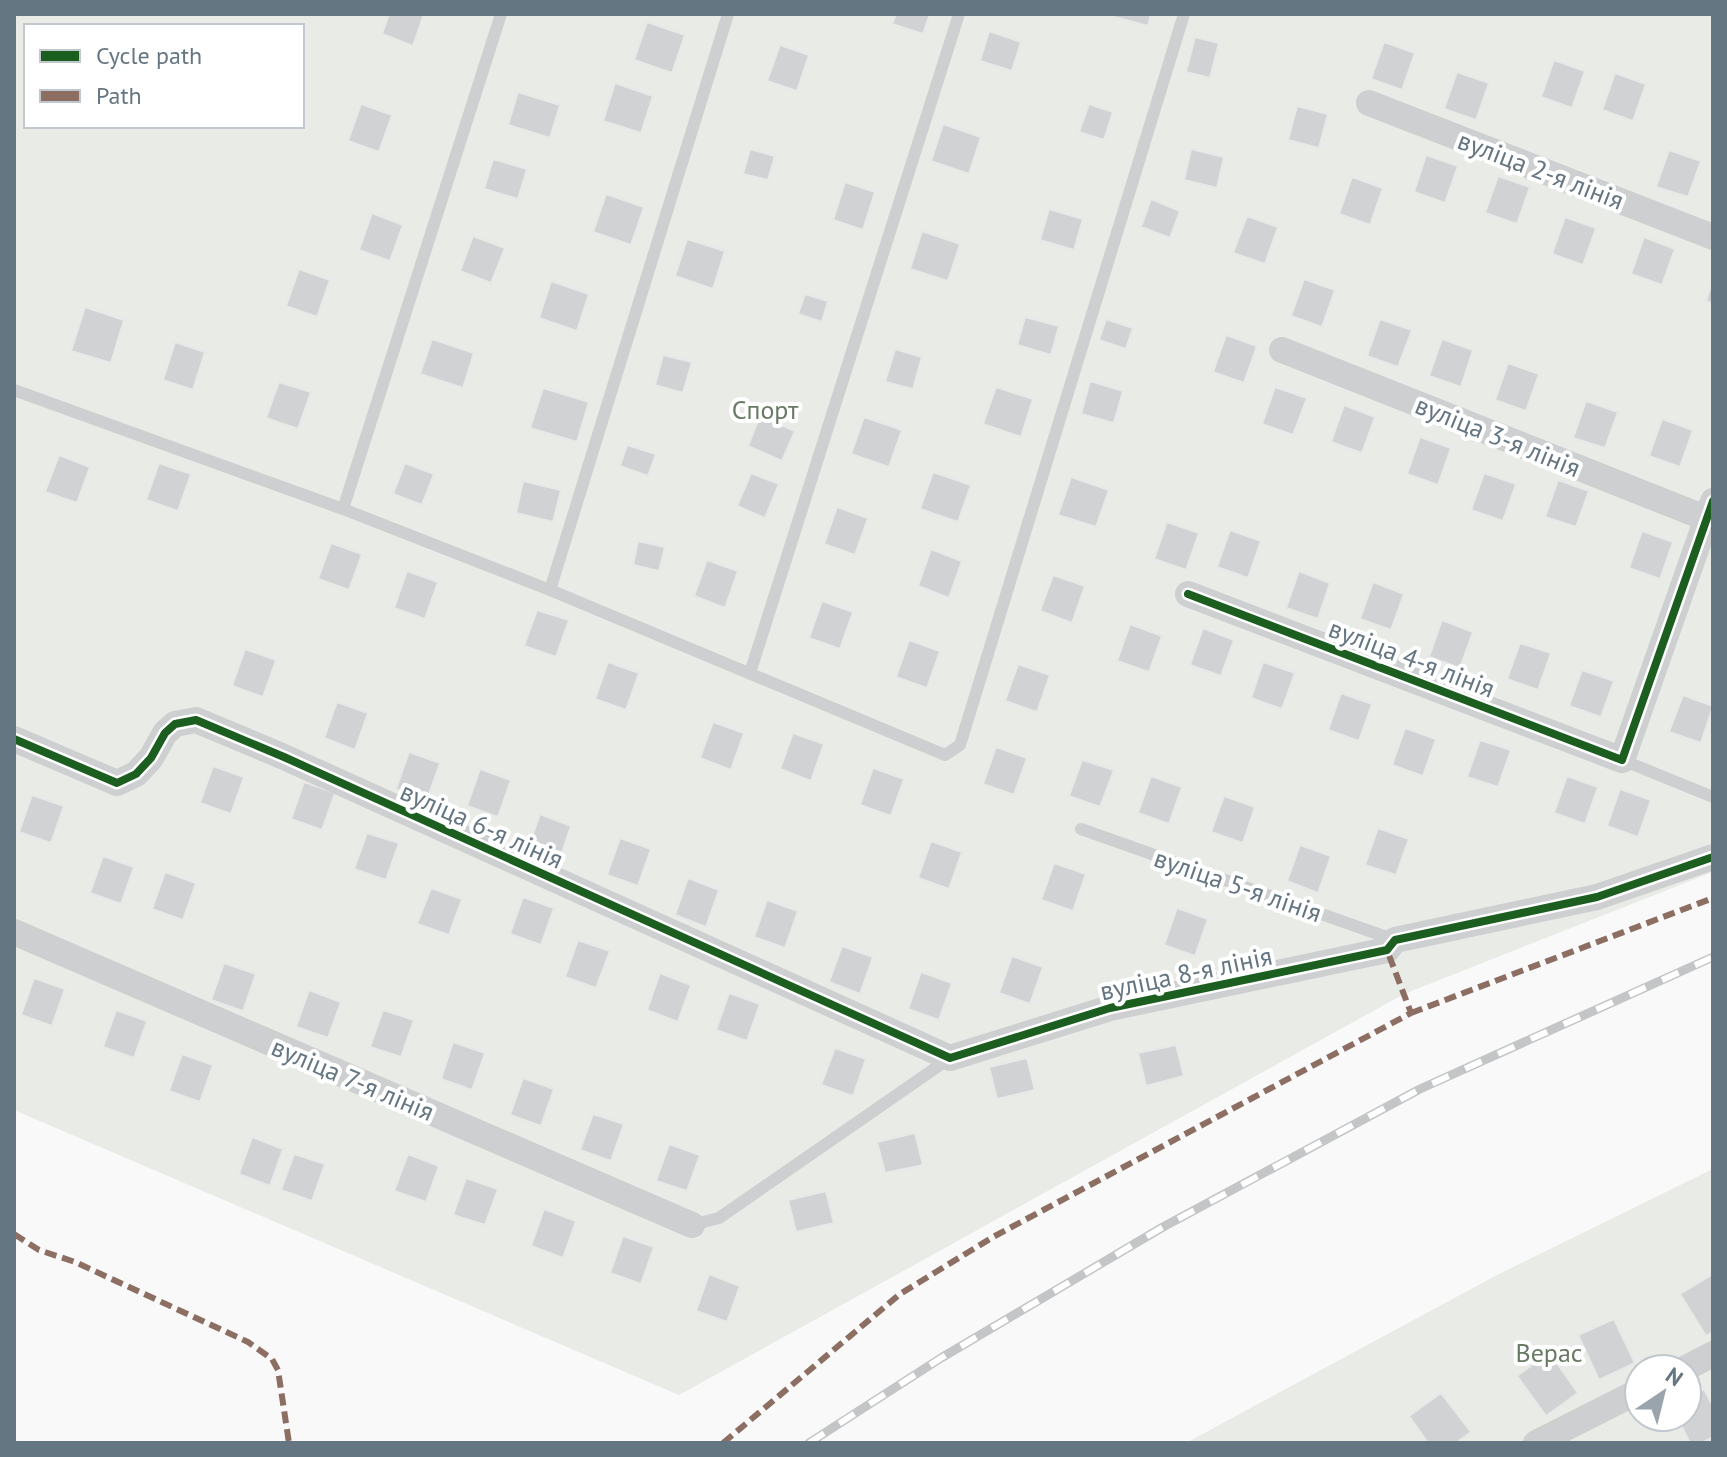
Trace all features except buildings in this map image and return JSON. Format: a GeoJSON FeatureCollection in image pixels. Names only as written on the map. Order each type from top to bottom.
{"type":"FeatureCollection","features":[{"type":"Feature","properties":{"kind":"street","name":"вуліца 2-я лінія"},"geometry":{"type":"LineString","coordinates":[[1369,103],[1713,237]]}},
{"type":"Feature","properties":{"kind":"street","name":"вуліца 3-я лінія"},"geometry":{"type":"LineString","coordinates":[[1282,350],[1711,514]]}},
{"type":"Feature","properties":{"kind":"street"},"geometry":{"type":"LineString","coordinates":[[1622,760],[1711,514]]}},
{"type":"Feature","properties":{"kind":"street","name":"вуліца 4-я лінія"},"geometry":{"type":"LineString","coordinates":[[1188,594],[1622,760]]}},
{"type":"Feature","properties":{"kind":"street","name":"вуліца 6-я лінія"},"geometry":{"type":"LineString","coordinates":[[14,739],[117,783],[136,774],[175,724],[196,720],[950,1058]]}},
{"type":"Feature","properties":{"kind":"street","name":"вуліца 8-я лінія"},"geometry":{"type":"LineString","coordinates":[[950,1058],[1110,1008],[1597,897],[1713,857]]}},
{"type":"Feature","properties":{"kind":"street","name":"вуліца 7-я лінія"},"geometry":{"type":"LineString","coordinates":[[14,932],[692,1225]]}},
{"type":"Feature","properties":{"kind":"street"},"geometry":{"type":"LineString","coordinates":[[1536,1443],[1623,1399]]}},
{"type":"Feature","properties":{"kind":"lane"},"geometry":{"type":"LineString","coordinates":[[343,509],[501,14]]}},
{"type":"Feature","properties":{"kind":"lane"},"geometry":{"type":"LineString","coordinates":[[550,590],[728,14]]}},
{"type":"Feature","properties":{"kind":"lane"},"geometry":{"type":"LineString","coordinates":[[750,673],[959,14]]}},
{"type":"Feature","properties":{"kind":"lane"},"geometry":{"type":"LineString","coordinates":[[14,390],[343,509],[550,590],[945,755],[960,745],[1184,14]]}},
{"type":"Feature","properties":{"kind":"lane"},"geometry":{"type":"LineString","coordinates":[[1622,760],[1713,797]]}},
{"type":"Feature","properties":{"kind":"lane","name":"вуліца 5-я лінія"},"geometry":{"type":"LineString","coordinates":[[1081,829],[1391,945]]}},
{"type":"Feature","properties":{"kind":"lane","name":"вуліца 8-я лінія"},"geometry":{"type":"LineString","coordinates":[[692,1225],[719,1218],[950,1058]]}},
{"type":"Feature","properties":{"kind":"green space","name":"Спорт"},"geometry":{"type":"Polygon","coordinates":[[[14,14],[1713,14],[1713,872],[1404,994],[679,1395],[14,1110],[14,14]]]}},
{"type":"Feature","properties":{"kind":"green space","name":"Верас"},"geometry":{"type":"Polygon","coordinates":[[[1713,1169],[1713,1443],[1186,1443],[1497,1275],[1713,1169]]]}},
{"type":"Feature","properties":{"kind":"railway"},"geometry":{"type":"LineString","coordinates":[[809,1443],[941,1358],[1163,1227],[1420,1089],[1713,957]]}},
{"type":"Feature","properties":{"kind":"marked path"},"geometry":{"type":"LineString","coordinates":[[1411,1013],[1713,898]]}},
{"type":"Feature","properties":{"kind":"marked path"},"geometry":{"type":"LineString","coordinates":[[723,1443],[900,1294],[993,1237],[1411,1013],[1387,950]]}},
{"type":"Feature","properties":{"kind":"marked path"},"geometry":{"type":"LineString","coordinates":[[14,1234],[39,1250],[75,1262],[248,1342],[272,1359],[278,1370],[289,1443]]}},
{"type":"Feature","properties":{"kind":"cycle path"},"geometry":{"type":"LineString","coordinates":[[1188,594],[1622,760],[1713,501]]}},
{"type":"Feature","properties":{"kind":"cycle path"},"geometry":{"type":"LineString","coordinates":[[14,739],[117,783],[136,774],[175,724],[196,720],[950,1058],[1110,1008],[1387,950],[1395,940],[1597,897],[1713,857]]}}]}
